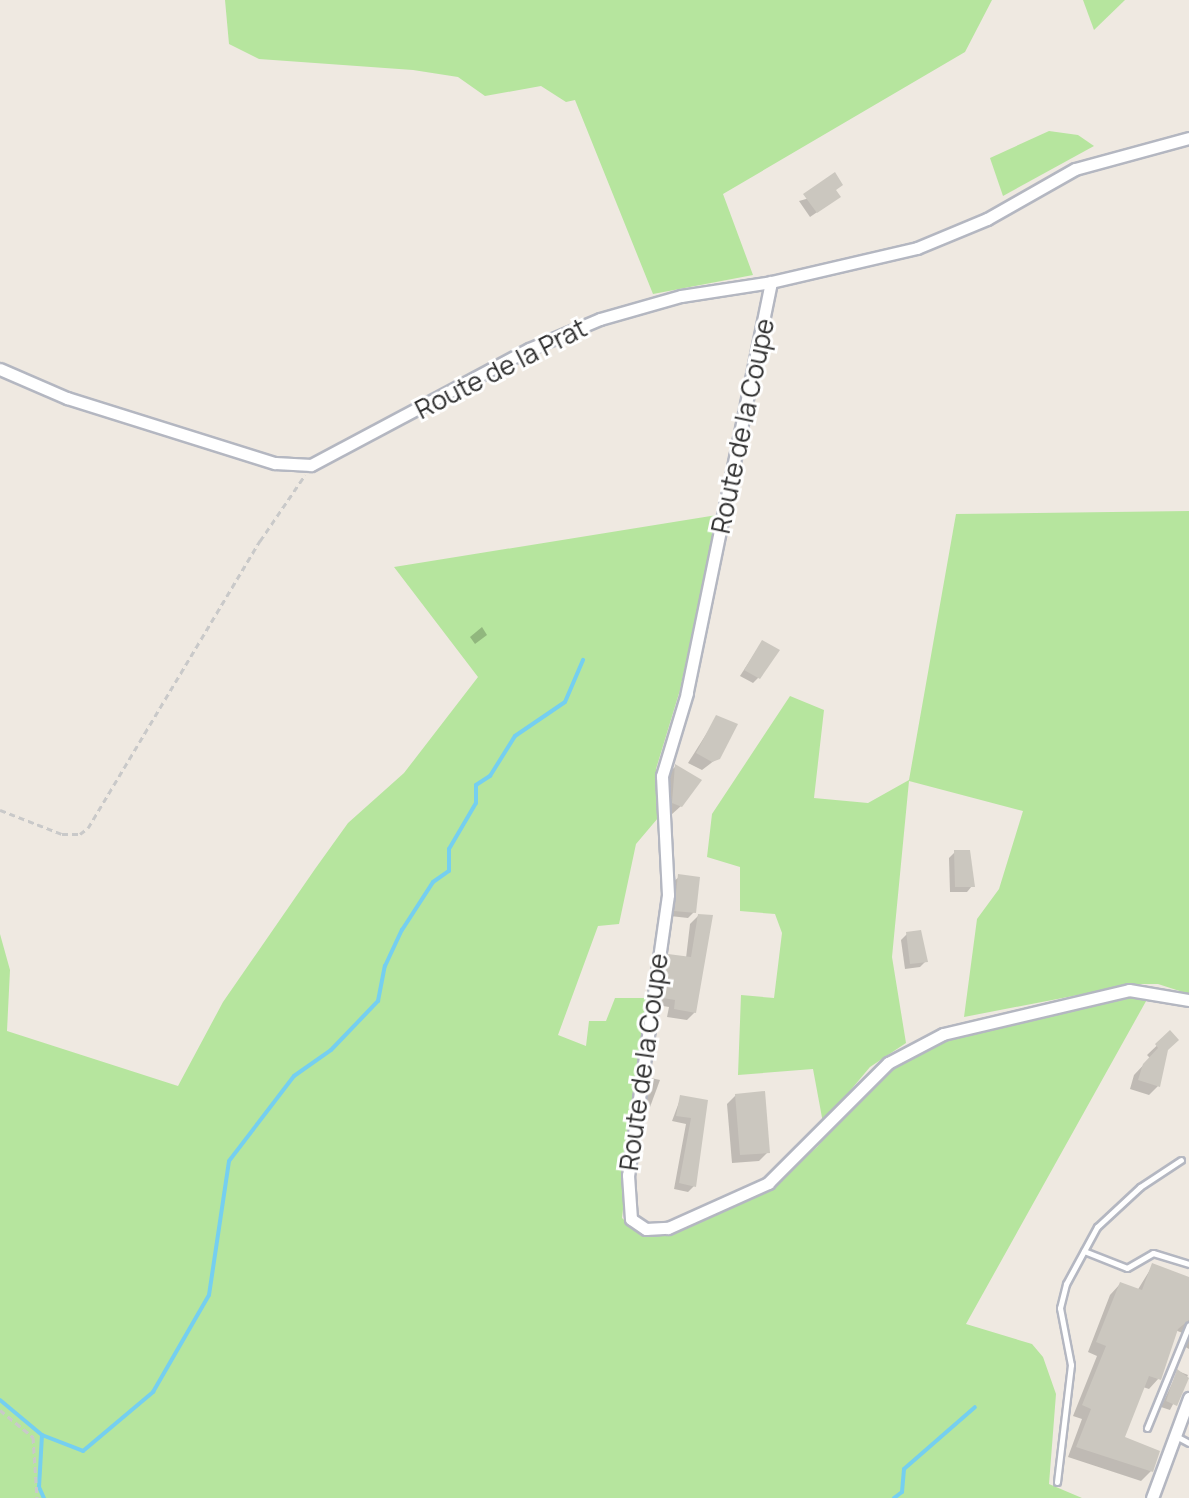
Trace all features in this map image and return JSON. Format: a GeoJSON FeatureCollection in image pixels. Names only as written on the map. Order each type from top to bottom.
{"type":"FeatureCollection","features":[{"type":"Feature","properties":{"kind":"street","name":"Route de la Prat"},"geometry":{"type":"LineString","coordinates":[[311,465],[560,334],[681,296],[771,282],[917,248],[987,219],[1075,169],[1189,138]]}},
{"type":"Feature","properties":{"kind":"street","name":"Route de la Coupe"},"geometry":{"type":"LineString","coordinates":[[771,282],[687,693],[662,776],[668,895],[628,1175],[631,1219],[646,1229],[668,1228],[768,1183],[888,1063],[943,1034],[1129,990],[1189,1000]]}},
{"type":"Feature","properties":{"kind":"street"},"geometry":{"type":"LineString","coordinates":[[0,369],[67,398],[275,463],[311,465]]}},
{"type":"Feature","properties":{"kind":"street"},"geometry":{"type":"LineString","coordinates":[[1152,1498],[1189,1398]]}},
{"type":"Feature","properties":{"kind":"lane"},"geometry":{"type":"LineString","coordinates":[[1057,1482],[1071,1365],[1061,1298],[1084,1251],[1114,1209],[1181,1160]]}},
{"type":"Feature","properties":{"kind":"lane"},"geometry":{"type":"LineString","coordinates":[[1084,1251],[1127,1268],[1153,1253],[1189,1264]]}},
{"type":"Feature","properties":{"kind":"lane"},"geometry":{"type":"LineString","coordinates":[[1147,1428],[1189,1325]]}},
{"type":"Feature","properties":{"kind":"lane"},"geometry":{"type":"LineString","coordinates":[[1173,1435],[1189,1443]]}},
{"type":"Feature","properties":{"kind":"path"},"geometry":{"type":"LineString","coordinates":[[0,810],[62,834],[80,834],[88,828],[311,465]]}},
{"type":"Feature","properties":{"kind":"path"},"geometry":{"type":"LineString","coordinates":[[0,1410],[33,1437],[37,1498]]}},
{"type":"Feature","properties":{"kind":"green space"},"geometry":{"type":"Polygon","coordinates":[[[225,0],[992,0],[965,52],[723,194],[753,275],[653,294],[575,100],[566,102],[541,86],[485,96],[458,77],[413,70],[259,59],[229,44],[225,0]]]}},
{"type":"Feature","properties":{"kind":"green space"},"geometry":{"type":"Polygon","coordinates":[[[1083,0],[1125,0],[1094,30],[1083,0]]]}},
{"type":"Feature","properties":{"kind":"green space"},"geometry":{"type":"Polygon","coordinates":[[[1049,131],[1078,135],[1094,146],[1003,196],[990,158],[1049,131]]]}},
{"type":"Feature","properties":{"kind":"green space"},"geometry":{"type":"Polygon","coordinates":[[[1189,511],[1189,994],[1158,984],[1135,984],[964,1017],[977,919],[999,889],[1023,811],[909,781],[892,957],[906,1043],[870,1067],[823,1123],[813,1069],[738,1075],[741,995],[774,998],[782,933],[775,914],[740,911],[740,867],[707,857],[712,814],[790,696],[824,710],[814,798],[868,803],[909,780],[956,514],[1189,511]]]}},
{"type":"Feature","properties":{"kind":"green space"},"geometry":{"type":"Polygon","coordinates":[[[717,515],[680,690],[656,769],[658,818],[636,844],[619,924],[598,926],[558,1035],[586,1046],[589,1021],[606,1021],[615,998],[647,998],[622,1218],[641,1236],[666,1236],[765,1192],[817,1147],[872,1084],[924,1048],[958,1035],[1150,994],[966,1324],[1032,1344],[1043,1357],[1056,1394],[1049,1484],[1082,1498],[0,1498],[0,934],[10,970],[7,1031],[178,1086],[223,1002],[348,823],[404,773],[478,677],[394,567],[717,515]]]}},
{"type":"Feature","properties":{"kind":"building"},"geometry":{"type":"Polygon","coordinates":[[[835,172],[843,185],[836,190],[841,197],[817,213],[803,194],[835,172]]]}},
{"type":"Feature","properties":{"kind":"building"},"geometry":{"type":"Polygon","coordinates":[[[762,640],[780,650],[760,679],[744,670],[762,640]]]}},
{"type":"Feature","properties":{"kind":"building"},"geometry":{"type":"Polygon","coordinates":[[[716,715],[738,724],[720,759],[712,762],[696,753],[716,715]]]}},
{"type":"Feature","properties":{"kind":"building"},"geometry":{"type":"Polygon","coordinates":[[[675,764],[702,780],[682,807],[672,803],[675,764]]]}},
{"type":"Feature","properties":{"kind":"building"},"geometry":{"type":"Polygon","coordinates":[[[954,850],[970,850],[975,887],[955,887],[954,850]]]}},
{"type":"Feature","properties":{"kind":"building"},"geometry":{"type":"Polygon","coordinates":[[[678,874],[700,877],[696,913],[674,911],[678,874]]]}},
{"type":"Feature","properties":{"kind":"building"},"geometry":{"type":"Polygon","coordinates":[[[698,914],[713,915],[696,1013],[674,1009],[675,1000],[663,998],[668,954],[691,957],[698,914]]]}},
{"type":"Feature","properties":{"kind":"building"},"geometry":{"type":"Polygon","coordinates":[[[921,930],[928,962],[910,964],[906,932],[921,930]]]}},
{"type":"Feature","properties":{"kind":"building"},"geometry":{"type":"Polygon","coordinates":[[[1170,1030],[1179,1040],[1168,1050],[1160,1087],[1138,1080],[1143,1064],[1158,1048],[1155,1044],[1170,1030]]]}},
{"type":"Feature","properties":{"kind":"building"},"geometry":{"type":"Polygon","coordinates":[[[765,1091],[770,1153],[740,1155],[735,1094],[765,1091]]]}},
{"type":"Feature","properties":{"kind":"building"},"geometry":{"type":"Polygon","coordinates":[[[680,1095],[708,1100],[696,1187],[679,1183],[691,1118],[676,1116],[680,1095]]]}},
{"type":"Feature","properties":{"kind":"building"},"geometry":{"type":"Polygon","coordinates":[[[1152,1263],[1189,1277],[1189,1320],[1178,1329],[1161,1380],[1149,1376],[1125,1437],[1160,1451],[1153,1472],[1076,1447],[1091,1409],[1082,1405],[1106,1346],[1096,1342],[1120,1282],[1142,1290],[1152,1263]]]}},
{"type":"Feature","properties":{"kind":"building"},"geometry":{"type":"Polygon","coordinates":[[[1177,1369],[1189,1378],[1177,1406],[1166,1401],[1177,1369]]]}},
{"type":"Feature","properties":{"kind":"waterway"},"geometry":{"type":"LineString","coordinates":[[42,1435],[83,1451],[153,1392],[209,1295],[229,1161],[294,1076],[331,1050],[378,1001],[385,966],[402,930],[433,882],[449,871],[449,849],[476,803],[476,785],[490,776],[515,736],[565,702],[583,660]]}},
{"type":"Feature","properties":{"kind":"waterway"},"geometry":{"type":"LineString","coordinates":[[0,1400],[42,1435],[39,1487],[44,1498]]}},
{"type":"Feature","properties":{"kind":"waterway"},"geometry":{"type":"LineString","coordinates":[[894,1498],[902,1492],[904,1469],[975,1407]]}}]}
